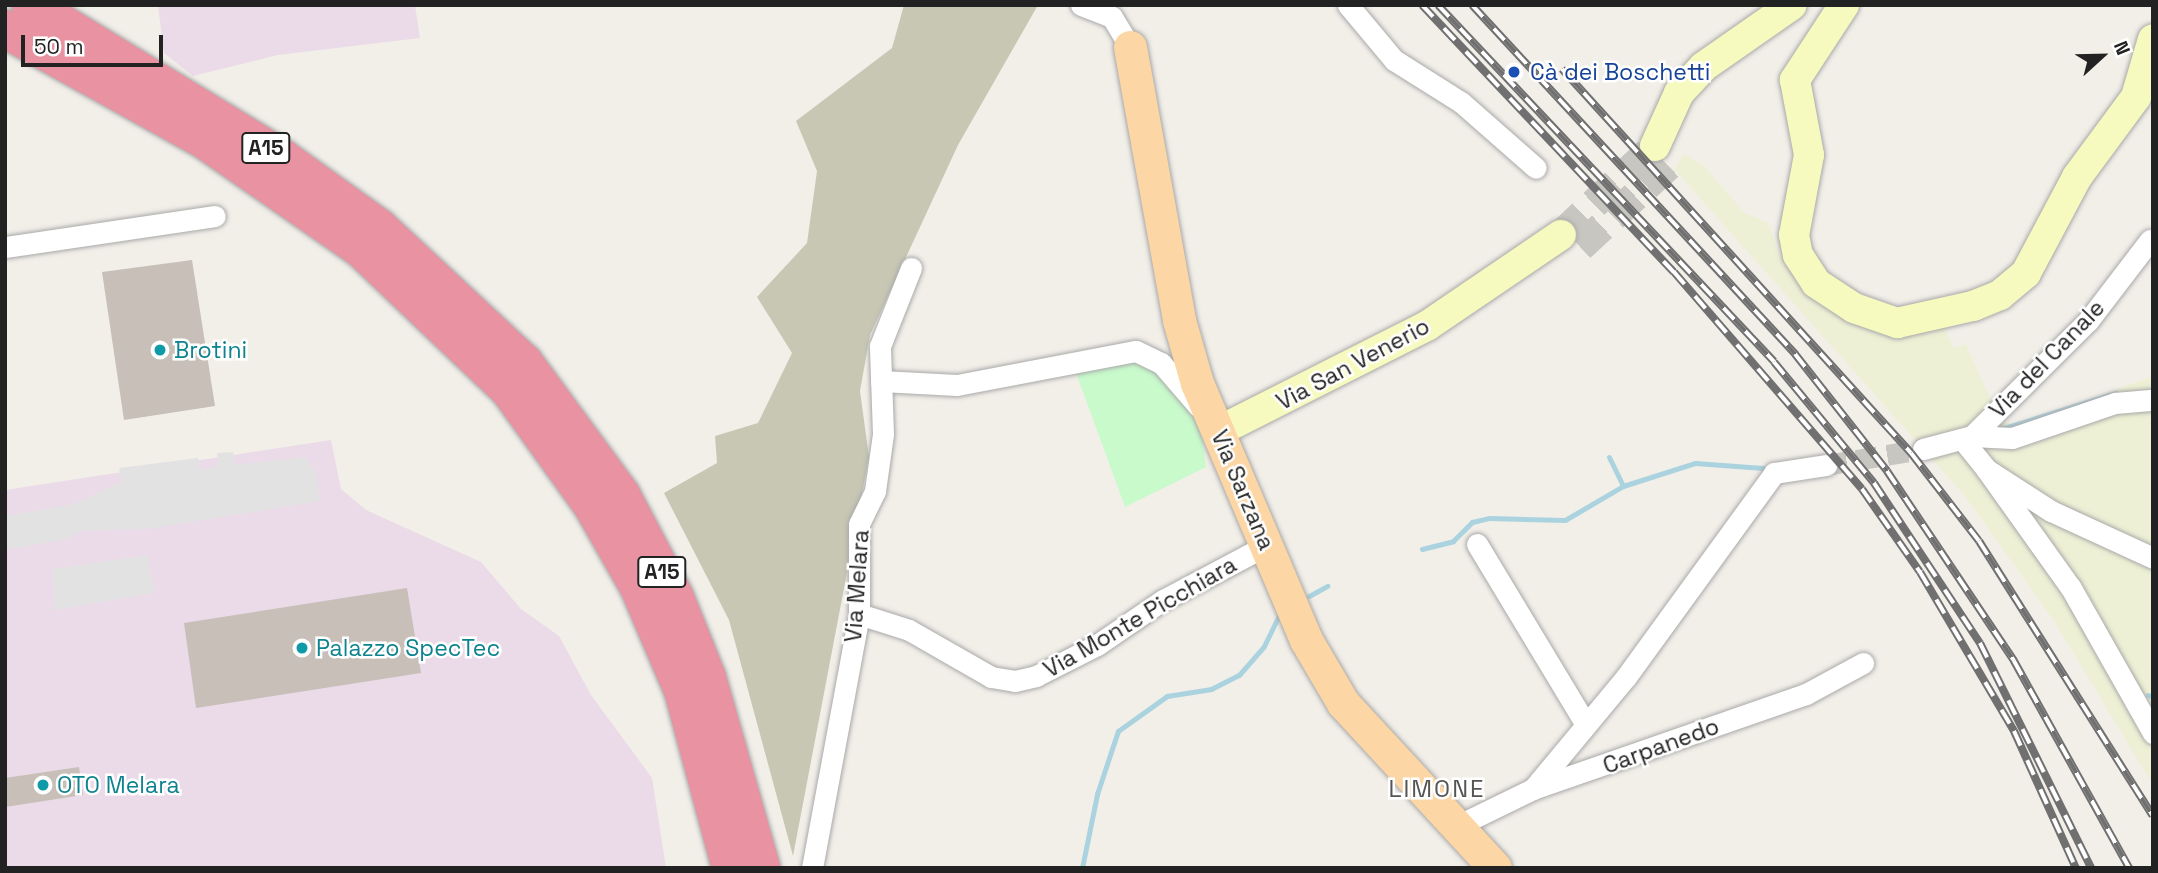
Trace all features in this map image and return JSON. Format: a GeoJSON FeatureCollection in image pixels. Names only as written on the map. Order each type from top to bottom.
{"type":"FeatureCollection","features":[{"type":"Feature","properties":{"kind":"highway","name":"A15"},"geometry":{"type":"LineString","coordinates":[[31,5],[284,159],[379,228],[524,363],[621,495],[675,598],[707,678],[761,868]]}},
{"type":"Feature","properties":{"kind":"highway","name":"A15"},"geometry":{"type":"LineString","coordinates":[[5,29],[205,140],[363,250],[509,389],[593,506],[639,587],[683,690],[731,868]]}},
{"type":"Feature","properties":{"kind":"main road","name":"Via Sarzana"},"geometry":{"type":"LineString","coordinates":[[1130,47],[1179,320],[1197,383],[1267,545],[1329,682],[1495,868]]}},
{"type":"Feature","properties":{"kind":"street"},"geometry":{"type":"LineString","coordinates":[[1080,5],[1112,17],[1130,47]]}},
{"type":"Feature","properties":{"kind":"street"},"geometry":{"type":"LineString","coordinates":[[1348,5],[1394,60],[1462,103],[1536,168]]}},
{"type":"Feature","properties":{"kind":"street"},"geometry":{"type":"LineString","coordinates":[[1663,143],[1703,67],[1792,5]]}},
{"type":"Feature","properties":{"kind":"street"},"geometry":{"type":"LineString","coordinates":[[1844,5],[1795,80],[1809,155],[1794,235],[1798,255],[1816,283],[1854,308],[1897,323],[1973,306],[2000,295],[2026,273],[2077,177],[2136,97],[2153,40]]}},
{"type":"Feature","properties":{"kind":"street"},"geometry":{"type":"LineString","coordinates":[[5,247],[215,216]]}},
{"type":"Feature","properties":{"kind":"street","name":"Via del Canale"},"geometry":{"type":"LineString","coordinates":[[1967,437],[2088,321],[2150,240]]}},
{"type":"Feature","properties":{"kind":"street","name":"Via San Venerio"},"geometry":{"type":"LineString","coordinates":[[1219,431],[1427,326],[1571,241]]}},
{"type":"Feature","properties":{"kind":"street","name":"Via Melara"},"geometry":{"type":"LineString","coordinates":[[812,868],[859,614],[859,524],[875,491],[883,434],[880,346],[911,268]]}},
{"type":"Feature","properties":{"kind":"street"},"geometry":{"type":"LineString","coordinates":[[881,381],[957,385],[1136,351],[1161,363],[1219,431]]}},
{"type":"Feature","properties":{"kind":"street"},"geometry":{"type":"LineString","coordinates":[[1923,449],[1967,437],[2012,438],[2115,403],[2153,400]]}},
{"type":"Feature","properties":{"kind":"street"},"geometry":{"type":"LineString","coordinates":[[1967,437],[1986,469],[2077,598],[2153,733]]}},
{"type":"Feature","properties":{"kind":"street"},"geometry":{"type":"LineString","coordinates":[[1533,789],[1585,723],[1626,677],[1774,473],[1826,465]]}},
{"type":"Feature","properties":{"kind":"street"},"geometry":{"type":"LineString","coordinates":[[1986,469],[2051,511],[2153,558]]}},
{"type":"Feature","properties":{"kind":"street"},"geometry":{"type":"LineString","coordinates":[[1478,544],[1585,723]]}},
{"type":"Feature","properties":{"kind":"street","name":"Via Monte Picchiara"},"geometry":{"type":"LineString","coordinates":[[859,614],[909,630],[991,677],[1015,681],[1036,676],[1097,645],[1163,600],[1267,545]]}},
{"type":"Feature","properties":{"kind":"street","name":"Carpanedo"},"geometry":{"type":"LineString","coordinates":[[1457,826],[1533,789],[1806,694],[1863,663]]}},
{"type":"Feature","properties":{"kind":"shaded area"},"geometry":{"type":"Polygon","coordinates":[[[158,5],[415,5],[420,38],[278,55],[193,76],[164,53],[158,5]]]}},
{"type":"Feature","properties":{"kind":"shaded area"},"geometry":{"type":"Polygon","coordinates":[[[904,5],[1038,5],[958,145],[870,335],[860,391],[869,457],[793,856],[729,620],[664,493],[717,463],[715,436],[758,423],[792,353],[757,297],[807,243],[817,171],[796,121],[892,48],[904,5]]]}},
{"type":"Feature","properties":{"kind":"shaded area"},"geometry":{"type":"Polygon","coordinates":[[[1684,154],[1704,166],[1745,213],[1768,223],[1783,264],[1799,279],[1944,325],[1953,348],[1966,344],[2000,421],[2018,425],[2153,376],[2153,785],[2054,621],[1964,495],[1674,169],[1684,154]]]}},
{"type":"Feature","properties":{"kind":"shaded area"},"geometry":{"type":"Polygon","coordinates":[[[331,440],[341,489],[366,510],[481,562],[521,609],[559,636],[591,695],[652,778],[666,868],[5,868],[5,490],[331,440]]]}},
{"type":"Feature","properties":{"kind":"shaded area"},"geometry":{"type":"Polygon","coordinates":[[[233,452],[234,465],[306,457],[317,476],[320,501],[147,529],[80,531],[67,539],[5,550],[5,516],[74,504],[122,482],[119,468],[198,458],[200,470],[219,466],[217,453],[233,452]]]}},
{"type":"Feature","properties":{"kind":"shaded area"},"geometry":{"type":"Polygon","coordinates":[[[148,555],[154,593],[55,610],[52,569],[148,555]]]}},
{"type":"Feature","properties":{"kind":"green space"},"geometry":{"type":"Polygon","coordinates":[[[1126,361],[1156,364],[1200,421],[1206,467],[1125,507],[1075,370],[1126,361]]]}},
{"type":"Feature","properties":{"kind":"building","name":"Brotini"},"geometry":{"type":"Polygon","coordinates":[[[192,260],[215,406],[124,420],[102,272],[192,260]]]}},
{"type":"Feature","properties":{"kind":"building","name":"Palazzo SpecTec"},"geometry":{"type":"Polygon","coordinates":[[[407,588],[421,673],[196,708],[184,623],[407,588]]]}},
{"type":"Feature","properties":{"kind":"building","name":"OTO Melara"},"geometry":{"type":"Polygon","coordinates":[[[79,767],[83,795],[5,807],[5,778],[79,767]]]}},
{"type":"Feature","properties":{"kind":"waterway"},"geometry":{"type":"LineString","coordinates":[[2001,429],[2115,393]]}},
{"type":"Feature","properties":{"kind":"waterway"},"geometry":{"type":"LineString","coordinates":[[1609,457],[1623,486]]}},
{"type":"Feature","properties":{"kind":"waterway"},"geometry":{"type":"LineString","coordinates":[[1422,549],[1453,541],[1472,522],[1489,518],[1565,520],[1623,486],[1695,463],[1763,468]]}},
{"type":"Feature","properties":{"kind":"waterway"},"geometry":{"type":"LineString","coordinates":[[1309,596],[1327,586]]}},
{"type":"Feature","properties":{"kind":"waterway"},"geometry":{"type":"LineString","coordinates":[[1082,868],[1097,794],[1118,731],[1167,696],[1211,689],[1239,675],[1264,646],[1280,613]]}},
{"type":"Feature","properties":{"kind":"waterway"},"geometry":{"type":"LineString","coordinates":[[2148,695],[2153,697]]}},
{"type":"Feature","properties":{"kind":"tunnel"},"geometry":{"type":"LineString","coordinates":[[1561,235],[1655,146]]}},
{"type":"Feature","properties":{"kind":"tunnel"},"geometry":{"type":"LineString","coordinates":[[1580,247],[1671,163]]}},
{"type":"Feature","properties":{"kind":"tunnel"},"geometry":{"type":"LineString","coordinates":[[1826,465],[1923,449]]}},
{"type":"Feature","properties":{"kind":"railway"},"geometry":{"type":"LineString","coordinates":[[1422,5],[1674,272],[1862,489],[1920,572],[2014,731],[2076,868]]}},
{"type":"Feature","properties":{"kind":"railway"},"geometry":{"type":"LineString","coordinates":[[1438,5],[1774,362],[1874,483],[1980,643],[2091,868]]}},
{"type":"Feature","properties":{"kind":"railway"},"geometry":{"type":"LineString","coordinates":[[1472,5],[1795,354],[1887,471],[2014,661],[2129,868]]}},
{"type":"Feature","properties":{"kind":"railway"},"geometry":{"type":"LineString","coordinates":[[1562,69],[1911,453],[1979,541],[2153,816]]}},
{"type":"Feature","properties":{"kind":"place","name":"Cà dei Boschetti"},"geometry":{"type":"Point","coordinates":[1514,72]}},
{"type":"Feature","properties":{"kind":"place","name":"Brotini"},"geometry":{"type":"Point","coordinates":[160,350]}},
{"type":"Feature","properties":{"kind":"place","name":"Palazzo SpecTec"},"geometry":{"type":"Point","coordinates":[302,648]}},
{"type":"Feature","properties":{"kind":"place","name":"OTO Melara"},"geometry":{"type":"Point","coordinates":[43,785]}},
{"type":"Feature","properties":{"kind":"district","name":"LIMONE"},"geometry":{"type":"Point","coordinates":[1437,789]}}]}
